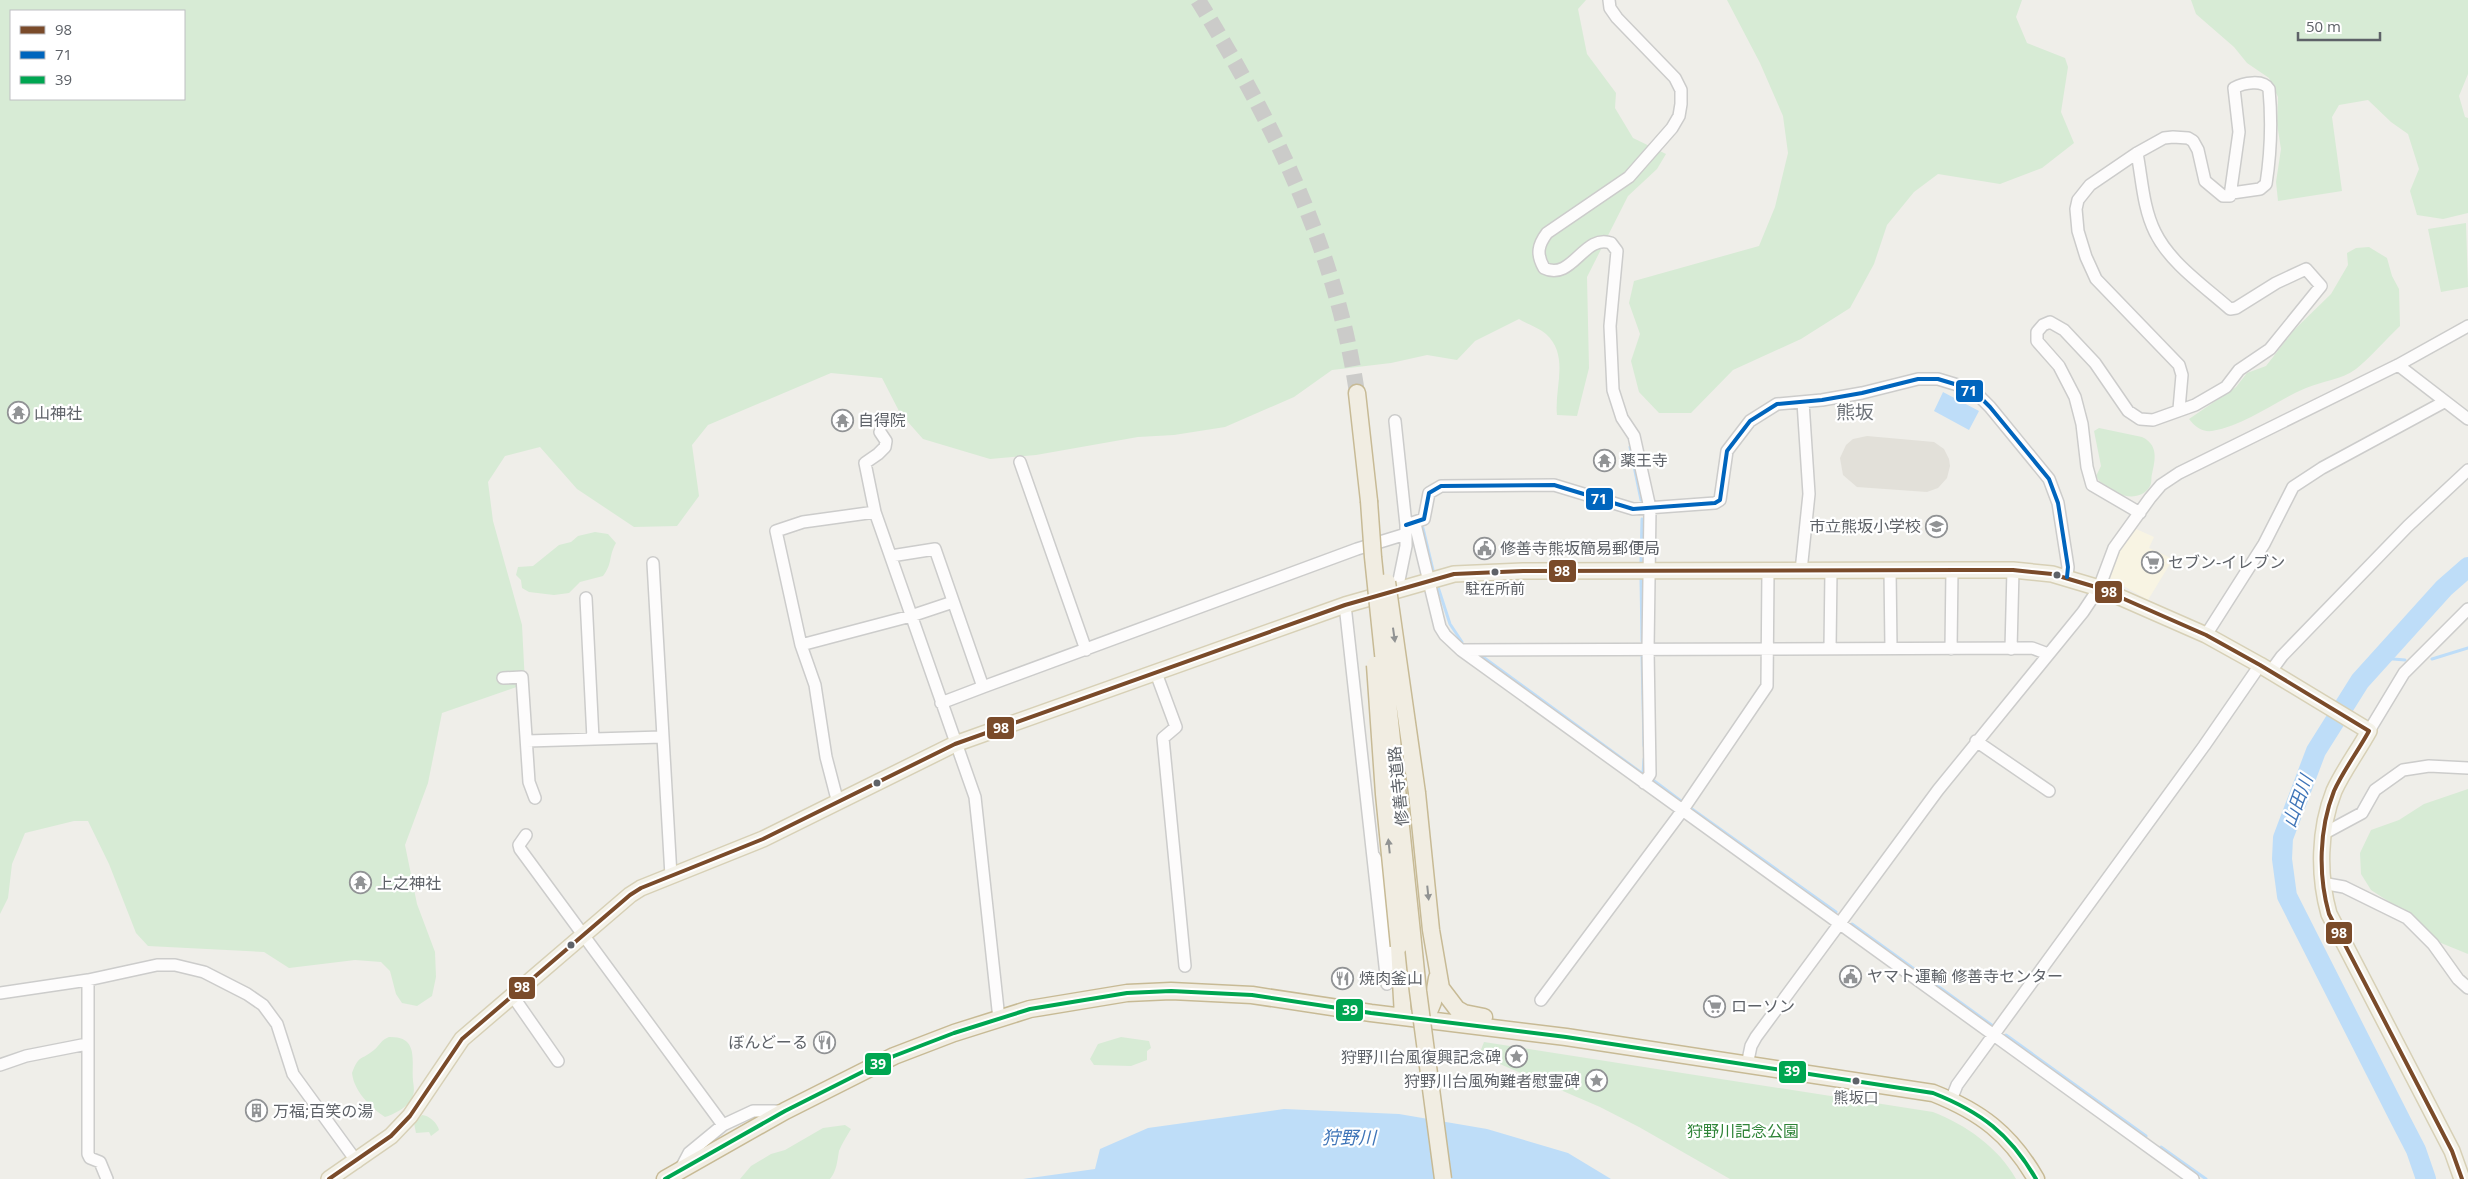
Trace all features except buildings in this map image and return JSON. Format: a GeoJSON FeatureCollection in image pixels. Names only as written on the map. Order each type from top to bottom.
{"type":"FeatureCollection","features":[{"type":"Feature","properties":{"kind":"highway","name":"修善寺道路"},"geometry":{"type":"LineString","coordinates":[[1357,393],[1418,991],[1443,1179]]}},
{"type":"Feature","properties":{"kind":"highway"},"geometry":{"type":"LineString","coordinates":[[1369,501],[1384,564],[1417,793],[1438,976],[1446,997],[1464,1013],[1536,1024],[1566,1037]]}},
{"type":"Feature","properties":{"kind":"highway"},"geometry":{"type":"LineString","coordinates":[[1373,556],[1369,583],[1384,794],[1399,946],[1403,1016]]}},
{"type":"Feature","properties":{"kind":"highway"},"geometry":{"type":"LineString","coordinates":[[1426,1020],[1433,1002],[1435,981],[1438,976]]}},
{"type":"Feature","properties":{"kind":"highway"},"geometry":{"type":"LineString","coordinates":[[665,1179],[784,1111],[894,1056],[999,1018],[1030,1009],[1127,993],[1171,991],[1252,995],[1426,1020],[1566,1037],[1906,1087],[1933,1093],[1976,1112],[1999,1130],[2023,1158],[2036,1179]]}},
{"type":"Feature","properties":{"kind":"main road"},"geometry":{"type":"LineString","coordinates":[[329,1179],[391,1136],[410,1116],[462,1038],[583,933],[630,895],[671,876],[763,839],[955,744],[1344,605],[1429,580],[1465,573],[2013,570],[2067,577],[2099,588],[2206,635],[2266,668],[2366,729],[2334,790],[2323,834],[2322,883],[2329,914],[2452,1151],[2462,1179]]}},
{"type":"Feature","properties":{"kind":"street"},"geometry":{"type":"LineString","coordinates":[[1609,0],[1610,8],[1617,18],[1676,78],[1681,90],[1679,116],[1672,128],[1629,177],[1548,233],[1539,245],[1538,254],[1544,268],[1549,271],[1560,270],[1570,265],[1586,250],[1600,242],[1611,243],[1617,251],[1610,326],[1613,390],[1622,418],[1634,436],[1650,508],[1648,571],[1650,774],[1644,783]]}},
{"type":"Feature","properties":{"kind":"street"},"geometry":{"type":"LineString","coordinates":[[2179,409],[2182,376],[2180,365],[2096,279],[2086,257],[2076,219],[2078,200],[2085,190],[2137,153],[2164,138],[2188,138],[2196,145],[2208,184],[2223,196],[2227,197],[2232,193],[2260,189],[2266,184],[2272,144],[2270,89],[2262,84],[2247,84],[2234,88],[2239,132],[2232,193]]}},
{"type":"Feature","properties":{"kind":"street"},"geometry":{"type":"LineString","coordinates":[[2137,153],[2148,214],[2155,233],[2166,250],[2190,275],[2230,308],[2236,308],[2276,283],[2306,269],[2321,286],[2270,348],[2239,370],[2226,387],[2195,405],[2179,409],[2153,420],[2134,416],[2095,363],[2064,330],[2050,322],[2043,325],[2037,332],[2037,341],[2052,356],[2075,397],[2082,424],[2087,467],[2092,486],[2140,513]]}},
{"type":"Feature","properties":{"kind":"street"},"geometry":{"type":"LineString","coordinates":[[1747,1065],[1751,1046],[1756,1037],[1976,741],[2083,612],[2099,588],[2114,548],[2161,485],[2179,473],[2398,365],[2468,326]]}},
{"type":"Feature","properties":{"kind":"street"},"geometry":{"type":"LineString","coordinates":[[2398,365],[2468,419]]}},
{"type":"Feature","properties":{"kind":"street"},"geometry":{"type":"LineString","coordinates":[[941,703],[1409,528],[1424,519],[1429,493],[1440,486],[1554,485],[1624,508],[1715,503],[1720,500],[1727,451],[1740,432],[1756,416],[1777,404],[1862,393],[1926,378],[1961,386],[1980,397],[2030,453],[2055,490],[2068,567],[2067,577]]}},
{"type":"Feature","properties":{"kind":"street"},"geometry":{"type":"LineString","coordinates":[[1801,571],[1809,494],[1803,402]]}},
{"type":"Feature","properties":{"kind":"street"},"geometry":{"type":"LineString","coordinates":[[2206,635],[2264,544],[2294,487],[2322,468],[2444,402]]}},
{"type":"Feature","properties":{"kind":"street"},"geometry":{"type":"LineString","coordinates":[[1395,421],[1409,528],[1429,580],[1440,627],[1445,635],[1461,650],[2193,1179]]}},
{"type":"Feature","properties":{"kind":"street"},"geometry":{"type":"LineString","coordinates":[[880,432],[886,441],[884,446],[865,463],[875,512],[975,797],[999,1018]]}},
{"type":"Feature","properties":{"kind":"street"},"geometry":{"type":"LineString","coordinates":[[1020,462],[1086,650]]}},
{"type":"Feature","properties":{"kind":"street"},"geometry":{"type":"LineString","coordinates":[[1951,1100],[1957,1085],[2204,746],[2266,668],[2288,649],[2402,532],[2468,470]]}},
{"type":"Feature","properties":{"kind":"street"},"geometry":{"type":"LineString","coordinates":[[838,803],[826,757],[815,685],[802,645],[776,531],[803,522],[875,512]]}},
{"type":"Feature","properties":{"kind":"street"},"geometry":{"type":"LineString","coordinates":[[1397,590],[1409,528]]}},
{"type":"Feature","properties":{"kind":"street"},"geometry":{"type":"LineString","coordinates":[[891,556],[935,549],[983,687]]}},
{"type":"Feature","properties":{"kind":"street"},"geometry":{"type":"LineString","coordinates":[[653,563],[671,876]]}},
{"type":"Feature","properties":{"kind":"street"},"geometry":{"type":"LineString","coordinates":[[1890,570],[1890,648]]}},
{"type":"Feature","properties":{"kind":"street"},"geometry":{"type":"LineString","coordinates":[[1951,649],[1952,570]]}},
{"type":"Feature","properties":{"kind":"street"},"geometry":{"type":"LineString","coordinates":[[2011,649],[2013,570]]}},
{"type":"Feature","properties":{"kind":"street"},"geometry":{"type":"LineString","coordinates":[[1541,1000],[1682,810],[1767,686],[1768,571]]}},
{"type":"Feature","properties":{"kind":"street"},"geometry":{"type":"LineString","coordinates":[[1830,648],[1831,571]]}},
{"type":"Feature","properties":{"kind":"street"},"geometry":{"type":"LineString","coordinates":[[586,598],[593,739]]}},
{"type":"Feature","properties":{"kind":"street"},"geometry":{"type":"LineString","coordinates":[[802,645],[911,616],[953,602]]}},
{"type":"Feature","properties":{"kind":"street"},"geometry":{"type":"LineString","coordinates":[[1344,605],[1386,984]]}},
{"type":"Feature","properties":{"kind":"street"},"geometry":{"type":"LineString","coordinates":[[2366,729],[2404,674],[2468,608]]}},
{"type":"Feature","properties":{"kind":"street"},"geometry":{"type":"LineString","coordinates":[[1461,650],[2032,648],[2048,654]]}},
{"type":"Feature","properties":{"kind":"street"},"geometry":{"type":"LineString","coordinates":[[1156,673],[1176,727],[1163,738],[1185,966]]}},
{"type":"Feature","properties":{"kind":"street"},"geometry":{"type":"LineString","coordinates":[[503,678],[522,677],[530,788],[535,798]]}},
{"type":"Feature","properties":{"kind":"street"},"geometry":{"type":"LineString","coordinates":[[527,741],[662,737]]}},
{"type":"Feature","properties":{"kind":"street"},"geometry":{"type":"LineString","coordinates":[[1976,741],[2049,791]]}},
{"type":"Feature","properties":{"kind":"street"},"geometry":{"type":"LineString","coordinates":[[2323,834],[2362,813],[2375,790],[2403,770],[2429,766],[2467,768]]}},
{"type":"Feature","properties":{"kind":"street"},"geometry":{"type":"LineString","coordinates":[[526,835],[519,845],[520,849],[723,1125]]}},
{"type":"Feature","properties":{"kind":"street"},"geometry":{"type":"LineString","coordinates":[[1372,853],[1383,871],[1392,963],[1401,973]]}},
{"type":"Feature","properties":{"kind":"street"},"geometry":{"type":"LineString","coordinates":[[2322,883],[2344,887],[2407,918],[2433,944],[2458,979],[2468,988]]}},
{"type":"Feature","properties":{"kind":"street"},"geometry":{"type":"LineString","coordinates":[[0,993],[88,980],[142,967],[175,965],[204,972],[264,1005],[277,1024],[293,1074],[356,1162]]}},
{"type":"Feature","properties":{"kind":"street"},"geometry":{"type":"LineString","coordinates":[[88,980],[88,1154],[90,1158],[100,1162],[107,1179]]}},
{"type":"Feature","properties":{"kind":"street"},"geometry":{"type":"LineString","coordinates":[[512,995],[558,1061]]}},
{"type":"Feature","properties":{"kind":"street"},"geometry":{"type":"LineString","coordinates":[[0,1065],[26,1056],[87,1044]]}},
{"type":"Feature","properties":{"kind":"street"},"geometry":{"type":"LineString","coordinates":[[680,1170],[689,1153],[723,1125],[753,1110],[784,1111]]}},
{"type":"Feature","properties":{"kind":"shaded area"},"geometry":{"type":"Polygon","coordinates":[[[1867,436],[1934,442],[1944,449],[1949,459],[1950,466],[1947,478],[1938,488],[1927,492],[1857,487],[1843,475],[1840,458],[1846,445],[1853,439],[1867,436]]]}},
{"type":"Feature","properties":{"kind":"shaded area"},"geometry":{"type":"Polygon","coordinates":[[[2134,528],[2154,537],[2149,548],[2173,559],[2148,600],[2108,577],[2118,549],[2134,528]]]}},
{"type":"Feature","properties":{"kind":"green space"},"geometry":{"type":"Polygon","coordinates":[[[0,0],[1586,0],[1578,9],[1587,54],[1616,93],[1615,108],[1633,138],[1666,154],[1657,169],[1628,196],[1587,277],[1589,368],[1577,416],[1557,415],[1559,362],[1553,343],[1546,334],[1519,319],[1475,341],[1457,360],[1427,355],[1391,363],[1332,370],[1294,397],[1225,427],[1174,435],[1138,437],[1036,455],[990,459],[923,439],[900,413],[882,378],[831,373],[708,425],[692,445],[699,496],[677,526],[634,527],[577,489],[540,447],[505,456],[488,482],[493,521],[522,625],[525,684],[442,713],[428,783],[405,845],[417,904],[435,952],[436,977],[432,996],[417,1006],[402,1003],[396,994],[390,971],[381,962],[355,960],[289,968],[264,952],[148,946],[136,933],[109,864],[88,821],[74,821],[25,833],[12,864],[8,898],[0,914],[0,0]]]}},
{"type":"Feature","properties":{"kind":"green space"},"geometry":{"type":"Polygon","coordinates":[[[1727,0],[2022,0],[2016,17],[2027,43],[2065,58],[2068,67],[2061,112],[2074,143],[2042,168],[2000,184],[1938,174],[1914,192],[1887,225],[1874,264],[1850,308],[1801,339],[1733,370],[1691,413],[1659,413],[1639,392],[1631,361],[1640,334],[1629,303],[1634,281],[1759,246],[1775,207],[1788,153],[1783,116],[1760,63],[1727,0]]]}},
{"type":"Feature","properties":{"kind":"green space"},"geometry":{"type":"Polygon","coordinates":[[[2191,0],[2468,0],[2468,74],[2459,96],[2465,117],[2468,118],[2468,213],[2443,219],[2417,215],[2410,191],[2419,169],[2408,134],[2391,122],[2368,100],[2339,105],[2332,117],[2342,191],[2278,201],[2276,182],[2281,149],[2277,124],[2278,97],[2269,78],[2247,63],[2234,47],[2196,14],[2191,0]]]}},
{"type":"Feature","properties":{"kind":"green space"},"geometry":{"type":"Polygon","coordinates":[[[2466,223],[2468,287],[2441,292],[2428,229],[2466,223]]]}},
{"type":"Feature","properties":{"kind":"green space"},"geometry":{"type":"Polygon","coordinates":[[[2369,247],[2387,258],[2392,276],[2399,289],[2400,326],[2361,365],[2350,373],[2294,393],[2249,418],[2225,428],[2212,431],[2202,430],[2189,419],[2236,387],[2247,373],[2266,366],[2294,330],[2331,294],[2348,265],[2347,253],[2356,248],[2369,247]]]}},
{"type":"Feature","properties":{"kind":"green space"},"geometry":{"type":"Polygon","coordinates":[[[2099,428],[2142,437],[2151,444],[2155,458],[2151,483],[2142,494],[2125,496],[2119,494],[2101,482],[2096,476],[2101,466],[2094,431],[2099,428]]]}},
{"type":"Feature","properties":{"kind":"green space"},"geometry":{"type":"Polygon","coordinates":[[[595,532],[608,534],[616,543],[603,576],[580,582],[569,593],[554,595],[529,592],[522,588],[521,580],[516,575],[518,567],[533,566],[559,545],[571,542],[578,536],[595,532]]]}},
{"type":"Feature","properties":{"kind":"green space"},"geometry":{"type":"Polygon","coordinates":[[[2468,789],[2468,954],[2441,943],[2414,918],[2371,890],[2361,874],[2360,853],[2371,830],[2399,820],[2424,804],[2468,789]]]}},
{"type":"Feature","properties":{"kind":"green space"},"geometry":{"type":"Polygon","coordinates":[[[389,1037],[399,1038],[410,1045],[413,1058],[414,1090],[411,1100],[406,1105],[396,1113],[385,1117],[359,1092],[352,1073],[359,1060],[389,1037]]]}},
{"type":"Feature","properties":{"kind":"green space"},"geometry":{"type":"Polygon","coordinates":[[[1121,1037],[1149,1041],[1151,1048],[1147,1051],[1147,1060],[1131,1066],[1094,1065],[1090,1059],[1098,1044],[1121,1037]]]}},
{"type":"Feature","properties":{"kind":"green space","name":"狩野川記念公園"},"geometry":{"type":"Polygon","coordinates":[[[1484,1042],[1933,1112],[1957,1123],[1980,1138],[2009,1167],[2016,1179],[1730,1179],[1600,1107],[1479,1055],[1484,1042]]]}},
{"type":"Feature","properties":{"kind":"green space"},"geometry":{"type":"Polygon","coordinates":[[[422,1115],[430,1118],[439,1130],[431,1136],[429,1132],[416,1133],[414,1123],[422,1115]]]}},
{"type":"Feature","properties":{"kind":"green space"},"geometry":{"type":"Polygon","coordinates":[[[845,1125],[851,1129],[840,1148],[835,1169],[830,1179],[740,1179],[751,1166],[771,1154],[785,1150],[823,1128],[845,1125]]]}},
{"type":"Feature","properties":{"kind":"water"},"geometry":{"type":"Polygon","coordinates":[[[1943,392],[1979,411],[1969,430],[1934,411],[1943,392]]]}},
{"type":"Feature","properties":{"kind":"water","name":"狩野川"},"geometry":{"type":"Polygon","coordinates":[[[1284,1109],[1399,1114],[1487,1129],[1568,1153],[1611,1179],[1023,1179],[1095,1169],[1100,1149],[1148,1128],[1284,1109]]]}},
{"type":"Feature","properties":{"kind":"waterway"},"geometry":{"type":"LineString","coordinates":[[1630,447],[1641,500]]}},
{"type":"Feature","properties":{"kind":"waterway"},"geometry":{"type":"LineString","coordinates":[[1641,562],[1642,519]]}},
{"type":"Feature","properties":{"kind":"waterway"},"geometry":{"type":"LineString","coordinates":[[1423,528],[1433,570]]}},
{"type":"Feature","properties":{"kind":"waterway","name":"山田川"},"geometry":{"type":"LineString","coordinates":[[2426,1179],[2416,1150],[2287,896],[2282,859],[2283,838],[2316,751],[2360,681],[2444,588],[2468,567]]}},
{"type":"Feature","properties":{"kind":"waterway"},"geometry":{"type":"LineString","coordinates":[[1641,579],[1642,641]]}},
{"type":"Feature","properties":{"kind":"waterway"},"geometry":{"type":"LineString","coordinates":[[1438,587],[1450,624],[1462,642]]}},
{"type":"Feature","properties":{"kind":"waterway"},"geometry":{"type":"LineString","coordinates":[[2432,659],[2468,648]]}},
{"type":"Feature","properties":{"kind":"waterway"},"geometry":{"type":"LineString","coordinates":[[1642,656],[1644,746]]}},
{"type":"Feature","properties":{"kind":"waterway"},"geometry":{"type":"LineString","coordinates":[[1483,657],[1643,774]]}},
{"type":"Feature","properties":{"kind":"waterway"},"geometry":{"type":"LineString","coordinates":[[2381,658],[2405,660]]}},
{"type":"Feature","properties":{"kind":"waterway"},"geometry":{"type":"LineString","coordinates":[[1643,773],[1644,759]]}},
{"type":"Feature","properties":{"kind":"waterway"},"geometry":{"type":"LineString","coordinates":[[1653,780],[1681,801]]}},
{"type":"Feature","properties":{"kind":"waterway"},"geometry":{"type":"LineString","coordinates":[[1692,809],[1836,912]]}},
{"type":"Feature","properties":{"kind":"waterway"},"geometry":{"type":"LineString","coordinates":[[1852,924],[1993,1026]]}},
{"type":"Feature","properties":{"kind":"waterway"},"geometry":{"type":"LineString","coordinates":[[2006,1035],[2146,1136]]}},
{"type":"Feature","properties":{"kind":"waterway"},"geometry":{"type":"LineString","coordinates":[[2161,1147],[2206,1179]]}},
{"type":"Feature","properties":{"kind":"tunnel"},"geometry":{"type":"LineString","coordinates":[[1198,0],[1252,93],[1298,188],[1334,288],[1347,340],[1357,393]]}},
{"type":"Feature","properties":{"kind":"transit line","name":"71"},"geometry":{"type":"LineString","coordinates":[[1406,525],[1424,519],[1429,493],[1441,486],[1554,485],[1633,509],[1715,503],[1720,500],[1727,451],[1750,421],[1777,404],[1822,400],[1862,393],[1918,379],[1938,379],[1961,386],[1980,397],[2049,479],[2058,503],[2068,567],[2067,577]]}},
{"type":"Feature","properties":{"kind":"transit line","name":"98"},"geometry":{"type":"LineString","coordinates":[[329,1179],[391,1136],[410,1116],[462,1039],[630,895],[641,888],[763,839],[955,744],[1345,605],[1454,574],[1523,571],[1961,570],[2013,570],[2052,574],[2099,588],[2206,635],[2260,665],[2369,731],[2334,791],[2325,821],[2322,852],[2325,899],[2329,914],[2452,1151],[2462,1179]]}},
{"type":"Feature","properties":{"kind":"transit line","name":"39"},"geometry":{"type":"LineString","coordinates":[[665,1179],[785,1111],[894,1056],[954,1033],[1030,1009],[1127,993],[1171,991],[1252,995],[1371,1013],[1566,1037],[1933,1093],[1966,1108],[1993,1126],[2016,1149],[2036,1179]]}},
{"type":"Feature","properties":{"kind":"place","name":"山神社"},"geometry":{"type":"Point","coordinates":[18,413]}},
{"type":"Feature","properties":{"kind":"place","name":"自得院"},"geometry":{"type":"Point","coordinates":[842,420]}},
{"type":"Feature","properties":{"kind":"place","name":"薬王寺"},"geometry":{"type":"Point","coordinates":[1604,460]}},
{"type":"Feature","properties":{"kind":"place","name":"市立熊坂小学校"},"geometry":{"type":"Point","coordinates":[1937,526]}},
{"type":"Feature","properties":{"kind":"place","name":"修善寺熊坂簡易郵便局"},"geometry":{"type":"Point","coordinates":[1484,548]}},
{"type":"Feature","properties":{"kind":"place","name":"セブン-イレブン"},"geometry":{"type":"Point","coordinates":[2152,562]}},
{"type":"Feature","properties":{"kind":"place","name":"駐在所前"},"geometry":{"type":"Point","coordinates":[1495,572]}},
{"type":"Feature","properties":{"kind":"place","name":"上之神社"},"geometry":{"type":"Point","coordinates":[361,883]}},
{"type":"Feature","properties":{"kind":"place","name":"ヤマト運輸 修善寺センター"},"geometry":{"type":"Point","coordinates":[1851,976]}},
{"type":"Feature","properties":{"kind":"place","name":"焼肉釜山"},"geometry":{"type":"Point","coordinates":[1343,978]}},
{"type":"Feature","properties":{"kind":"place","name":"ローソン"},"geometry":{"type":"Point","coordinates":[1715,1006]}},
{"type":"Feature","properties":{"kind":"place","name":"ぼんどーる"},"geometry":{"type":"Point","coordinates":[824,1042]}},
{"type":"Feature","properties":{"kind":"place","name":"狩野川台風復興記念碑"},"geometry":{"type":"Point","coordinates":[1517,1057]}},
{"type":"Feature","properties":{"kind":"place","name":"狩野川台風殉難者慰霊碑"},"geometry":{"type":"Point","coordinates":[1596,1081]}},
{"type":"Feature","properties":{"kind":"place","name":"熊坂口"},"geometry":{"type":"Point","coordinates":[1856,1081]}},
{"type":"Feature","properties":{"kind":"place","name":"万福;百笑の湯"},"geometry":{"type":"Point","coordinates":[257,1111]}},
{"type":"Feature","properties":{"kind":"district","name":"熊坂"},"geometry":{"type":"Point","coordinates":[1855,412]}}]}
